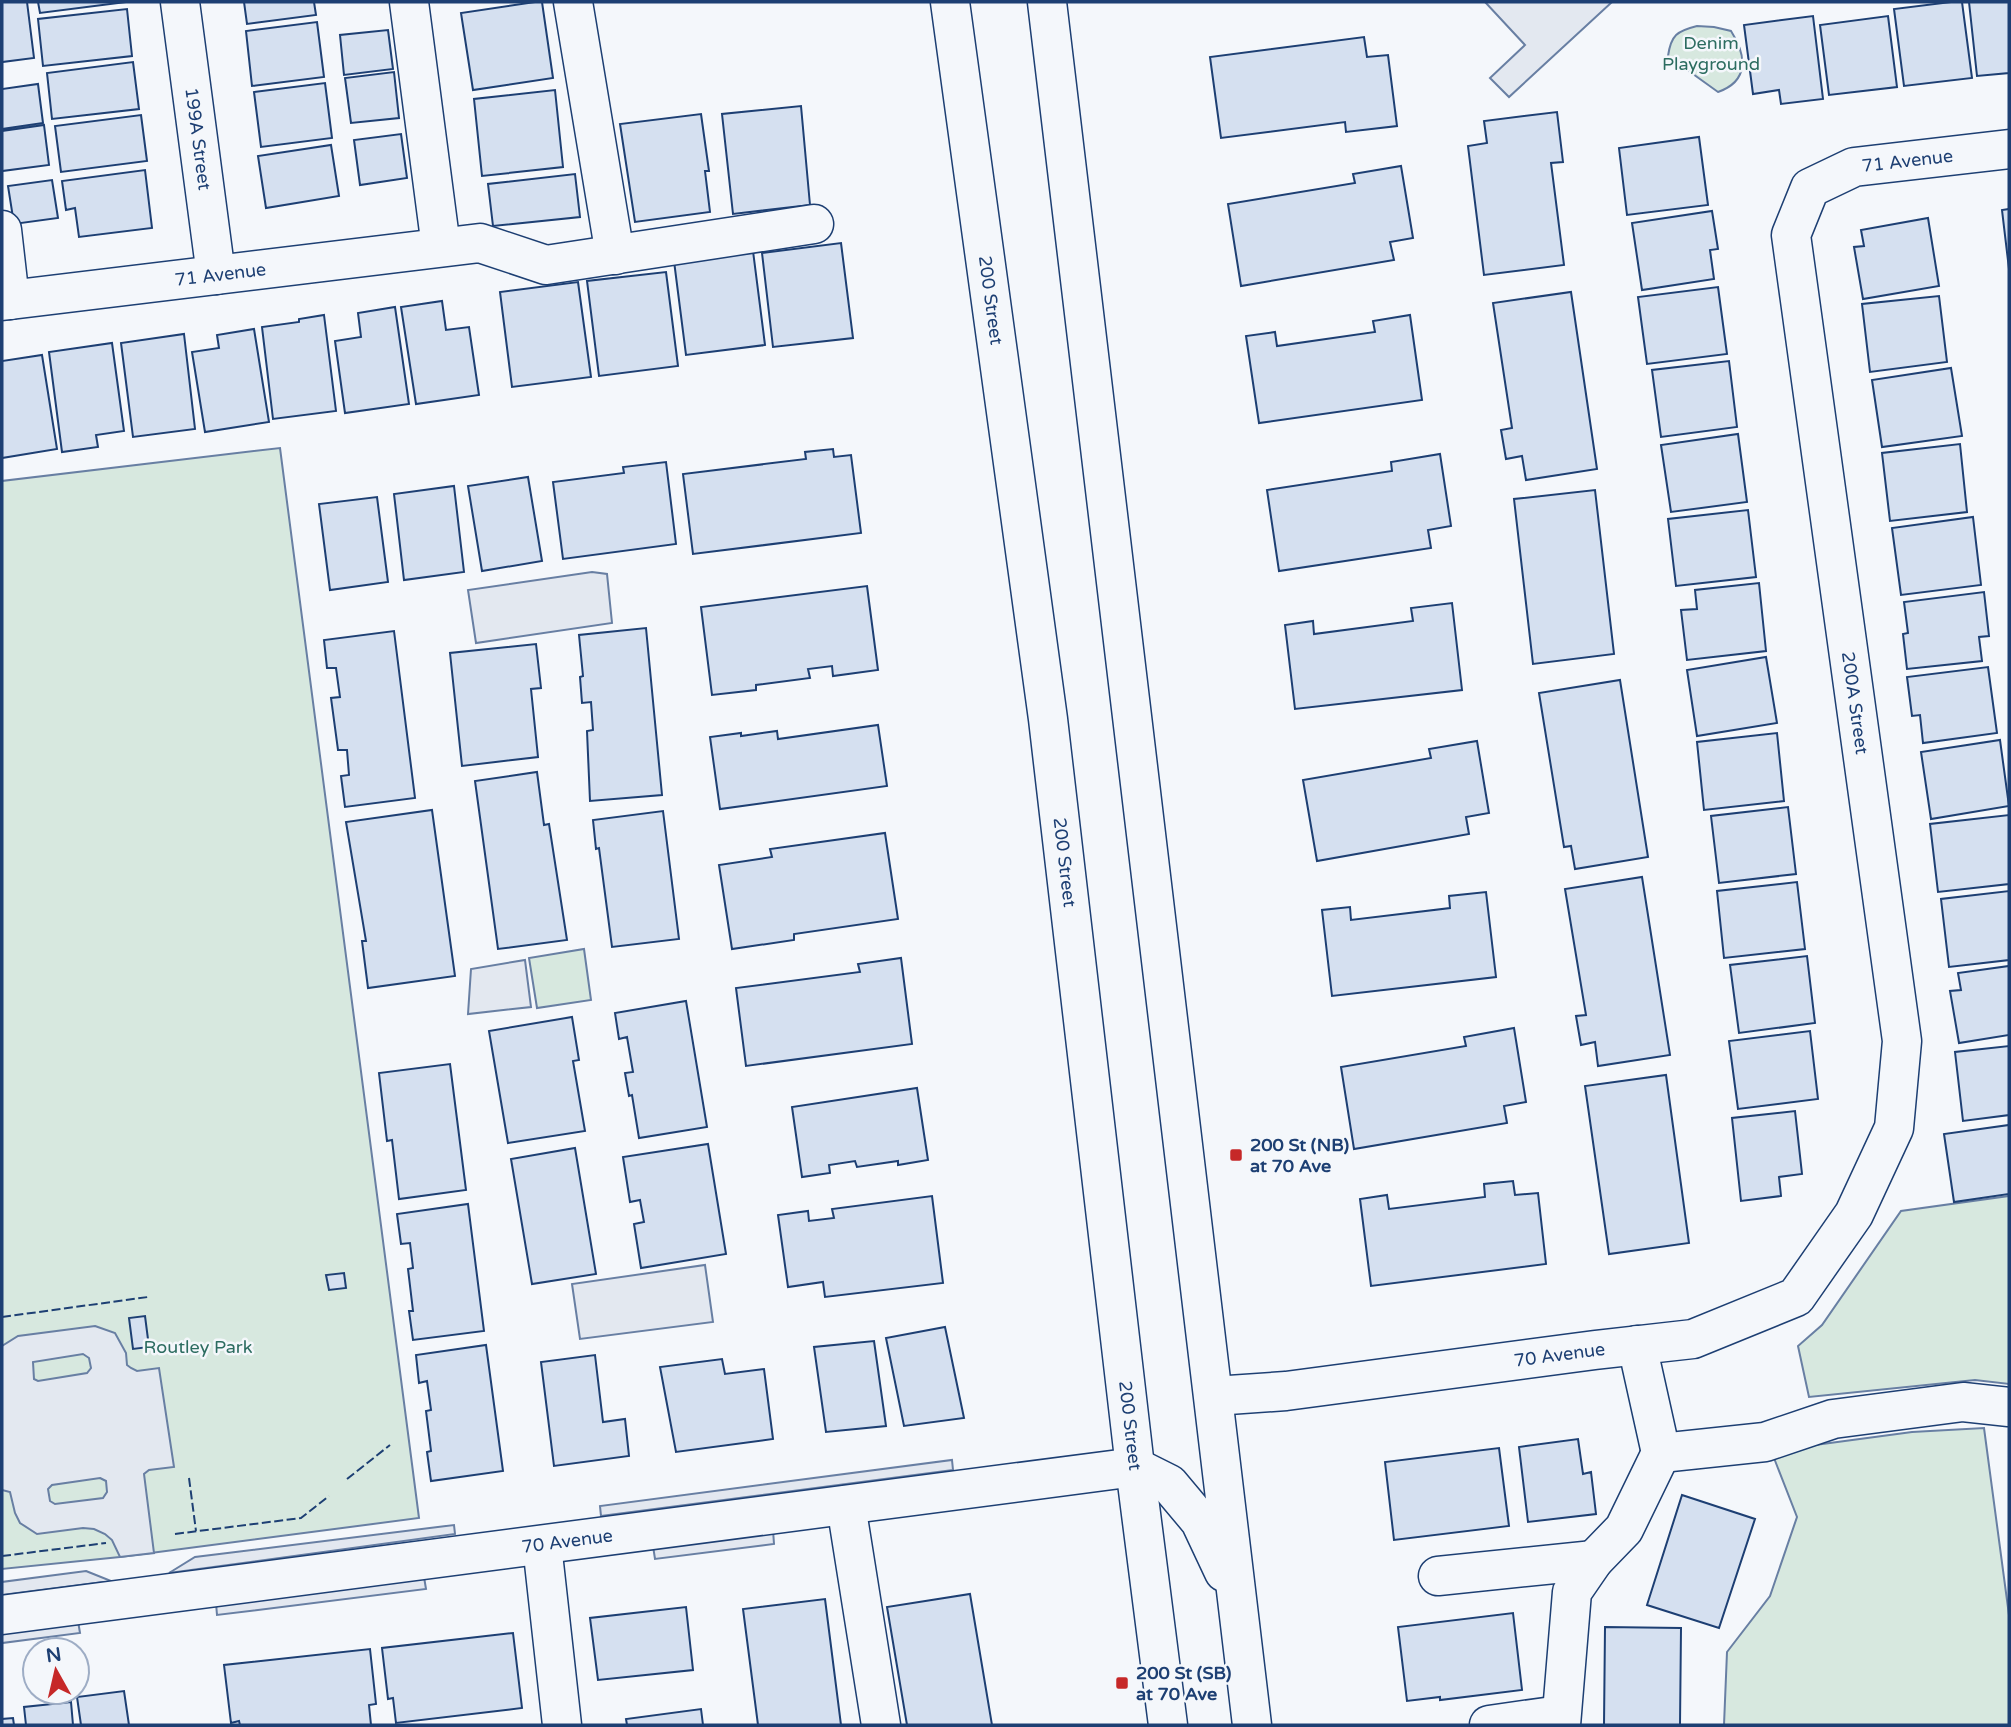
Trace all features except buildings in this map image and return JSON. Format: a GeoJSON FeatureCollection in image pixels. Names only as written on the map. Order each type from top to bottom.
{"type":"FeatureCollection","features":[{"type":"Feature","properties":{"kind":"street","name":"199A Street"},"geometry":{"type":"LineString","coordinates":[[180,2],[216,275]]}},
{"type":"Feature","properties":{"kind":"street"},"geometry":{"type":"LineString","coordinates":[[409,2],[441,247]]}},
{"type":"Feature","properties":{"kind":"street"},"geometry":{"type":"LineString","coordinates":[[573,2],[615,255]]}},
{"type":"Feature","properties":{"kind":"street","name":"200 Street"},"geometry":{"type":"LineString","coordinates":[[950,2],[1048,719],[1135,1467],[1168,1725]]}},
{"type":"Feature","properties":{"kind":"street"},"geometry":{"type":"LineString","coordinates":[[1047,2],[1252,1725]]}},
{"type":"Feature","properties":{"kind":"street","name":"71 Avenue"},"geometry":{"type":"LineString","coordinates":[[1810,188],[1854,167],[2009,149]]}},
{"type":"Feature","properties":{"kind":"street","name":"200A Street"},"geometry":{"type":"LineString","coordinates":[[1810,188],[1791,235],[1902,1041],[1894,1128],[1854,1214]]}},
{"type":"Feature","properties":{"kind":"street","name":"71 Avenue"},"geometry":{"type":"LineString","coordinates":[[6,301],[480,243],[546,265],[814,224]]}},
{"type":"Feature","properties":{"kind":"street"},"geometry":{"type":"LineString","coordinates":[[2,230],[6,301]]}},
{"type":"Feature","properties":{"kind":"street","name":"70 Avenue"},"geometry":{"type":"LineString","coordinates":[[1214,1396],[1286,1391],[1693,1339],[1796,1297],[1854,1214]]}},
{"type":"Feature","properties":{"kind":"street"},"geometry":{"type":"LineString","coordinates":[[1489,1725],[1561,1720],[1572,1592],[1594,1560],[1624,1529],[1661,1453],[1637,1345]]}},
{"type":"Feature","properties":{"kind":"street"},"geometry":{"type":"LineString","coordinates":[[1661,1453],[1765,1443],[1846,1417],[1963,1402],[2009,1407]]}},
{"type":"Feature","properties":{"kind":"street"},"geometry":{"type":"LineString","coordinates":[[1135,1467],[1169,1484],[1200,1521],[1238,1602]]}},
{"type":"Feature","properties":{"kind":"street","name":"70 Avenue"},"geometry":{"type":"LineString","coordinates":[[2,1615],[1135,1467]]}},
{"type":"Feature","properties":{"kind":"street"},"geometry":{"type":"LineString","coordinates":[[846,1505],[881,1725]]}},
{"type":"Feature","properties":{"kind":"street"},"geometry":{"type":"LineString","coordinates":[[542,1545],[562,1725]]}},
{"type":"Feature","properties":{"kind":"street"},"geometry":{"type":"LineString","coordinates":[[1438,1576],[1594,1560]]}},
{"type":"Feature","properties":{"kind":"green space","name":"Denim Playground"},"geometry":{"type":"Polygon","coordinates":[[[1697,26],[1731,31],[1740,50],[1740,74],[1728,87],[1718,92],[1668,56],[1676,35],[1697,26]]]}},
{"type":"Feature","properties":{"kind":"green space","name":"Routley Park"},"geometry":{"type":"Polygon","coordinates":[[[280,448],[419,1518],[120,1557],[2,1569],[2,481],[280,448]]]}},
{"type":"Feature","properties":{"kind":"green space"},"geometry":{"type":"Polygon","coordinates":[[[584,949],[591,1000],[537,1008],[529,958],[584,949]]]}},
{"type":"Feature","properties":{"kind":"green space"},"geometry":{"type":"Polygon","coordinates":[[[2009,1196],[2009,1384],[1975,1380],[1809,1397],[1798,1346],[1822,1325],[1901,1211],[2009,1196]]]}},
{"type":"Feature","properties":{"kind":"green space"},"geometry":{"type":"Polygon","coordinates":[[[1984,1428],[2009,1615],[2009,1725],[1724,1725],[1727,1652],[1770,1596],[1797,1517],[1774,1458],[1815,1445],[1912,1432],[1984,1428]]]}},
{"type":"Feature","properties":{"kind":"shaded area"},"geometry":{"type":"Polygon","coordinates":[[[1485,2],[1612,2],[1509,97],[1490,78],[1525,45],[1485,2]]]}},
{"type":"Feature","properties":{"kind":"shaded area"},"geometry":{"type":"Polygon","coordinates":[[[592,572],[607,574],[612,623],[476,643],[468,590],[592,572]]]}},
{"type":"Feature","properties":{"kind":"shaded area"},"geometry":{"type":"Polygon","coordinates":[[[525,960],[531,1007],[468,1014],[471,969],[525,960]]]}},
{"type":"Feature","properties":{"kind":"shaded area"},"geometry":{"type":"Polygon","coordinates":[[[705,1265],[713,1322],[580,1339],[572,1284],[705,1265]]]}},
{"type":"Feature","properties":{"kind":"shaded area"},"geometry":{"type":"Polygon","coordinates":[[[95,1326],[115,1333],[126,1353],[127,1365],[131,1368],[137,1371],[159,1368],[174,1467],[149,1470],[144,1474],[154,1553],[120,1557],[112,1540],[94,1529],[37,1534],[20,1523],[10,1492],[2,1490],[2,1346],[18,1336],[95,1326]],[[83,1354],[33,1362],[34,1379],[38,1381],[87,1373],[91,1368],[89,1358],[83,1354]],[[100,1478],[52,1485],[48,1489],[50,1501],[55,1504],[103,1498],[107,1492],[106,1481],[100,1478]]]}},
{"type":"Feature","properties":{"kind":"shaded area"},"geometry":{"type":"Polygon","coordinates":[[[952,1460],[953,1470],[601,1516],[600,1506],[952,1460]]]}},
{"type":"Feature","properties":{"kind":"shaded area"},"geometry":{"type":"Polygon","coordinates":[[[454,1525],[455,1534],[169,1573],[195,1557],[454,1525]]]}},
{"type":"Feature","properties":{"kind":"shaded area"},"geometry":{"type":"Polygon","coordinates":[[[773,1530],[774,1544],[655,1559],[653,1546],[773,1530]]]}},
{"type":"Feature","properties":{"kind":"shaded area"},"geometry":{"type":"Polygon","coordinates":[[[86,1571],[111,1581],[2,1595],[2,1582],[86,1571]]]}},
{"type":"Feature","properties":{"kind":"shaded area"},"geometry":{"type":"Polygon","coordinates":[[[424,1577],[426,1589],[217,1615],[216,1603],[424,1577]]]}},
{"type":"Feature","properties":{"kind":"shaded area"},"geometry":{"type":"Polygon","coordinates":[[[78,1621],[80,1633],[21,1636],[21,1641],[2,1643],[2,1631],[78,1621]]]}},
{"type":"Feature","properties":{"kind":"fence"},"geometry":{"type":"LineString","coordinates":[[2,1317],[148,1297]]}},
{"type":"Feature","properties":{"kind":"fence"},"geometry":{"type":"LineString","coordinates":[[347,1479],[390,1445]]}},
{"type":"Feature","properties":{"kind":"fence"},"geometry":{"type":"LineString","coordinates":[[189,1478],[196,1531]]}},
{"type":"Feature","properties":{"kind":"fence"},"geometry":{"type":"LineString","coordinates":[[175,1534],[301,1518],[329,1496]]}},
{"type":"Feature","properties":{"kind":"fence"},"geometry":{"type":"LineString","coordinates":[[2,1556],[106,1543]]}},
{"type":"Feature","properties":{"kind":"place","name":"200 St (NB) at 70 Ave"},"geometry":{"type":"Point","coordinates":[1236,1155]}},
{"type":"Feature","properties":{"kind":"place","name":"200 St (SB) at 70 Ave"},"geometry":{"type":"Point","coordinates":[1122,1683]}}]}
